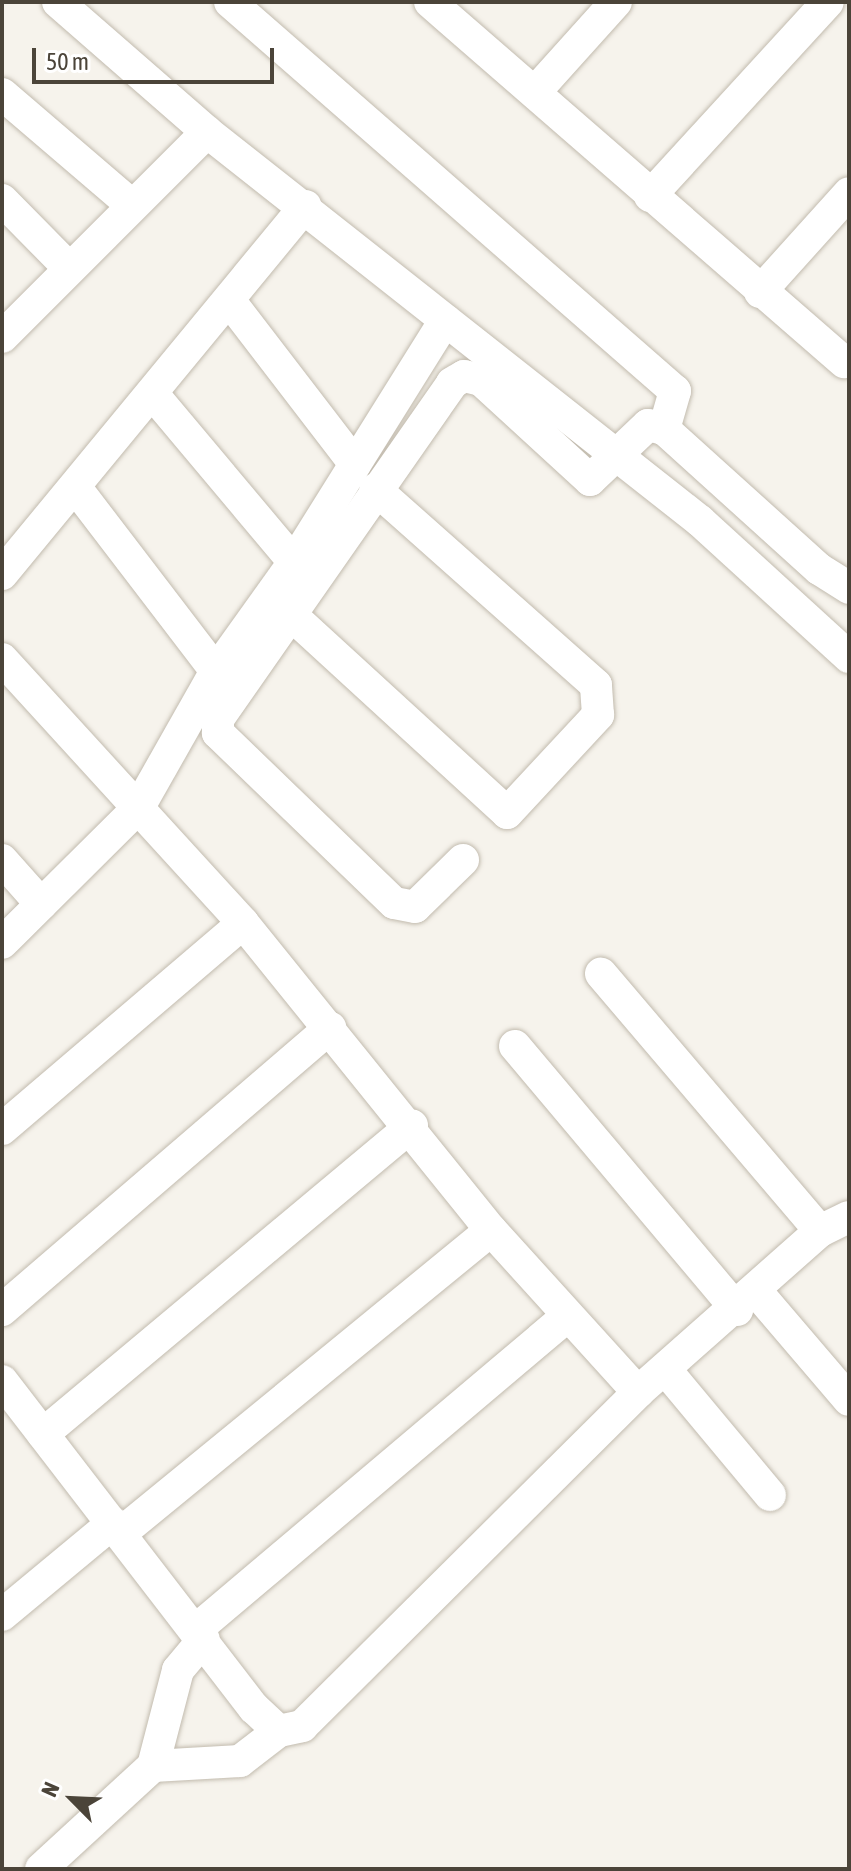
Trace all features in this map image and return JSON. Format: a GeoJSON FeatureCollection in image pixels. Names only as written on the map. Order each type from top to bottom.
{"type":"FeatureCollection","features":[{"type":"Feature","properties":{"kind":"street"},"geometry":{"type":"LineString","coordinates":[[58,2],[207,132],[305,206],[618,456],[849,657]]}},
{"type":"Feature","properties":{"kind":"street"},"geometry":{"type":"LineString","coordinates":[[230,2],[675,391],[664,429]]}},
{"type":"Feature","properties":{"kind":"street"},"geometry":{"type":"LineString","coordinates":[[430,2],[760,292],[847,362]]}},
{"type":"Feature","properties":{"kind":"street"},"geometry":{"type":"LineString","coordinates":[[535,92],[616,2]]}},
{"type":"Feature","properties":{"kind":"street"},"geometry":{"type":"LineString","coordinates":[[650,196],[828,2]]}},
{"type":"Feature","properties":{"kind":"street"},"geometry":{"type":"LineString","coordinates":[[2,94],[129,203]]}},
{"type":"Feature","properties":{"kind":"street"},"geometry":{"type":"LineString","coordinates":[[2,337],[129,203],[207,132]]}},
{"type":"Feature","properties":{"kind":"street"},"geometry":{"type":"LineString","coordinates":[[760,292],[849,193]]}},
{"type":"Feature","properties":{"kind":"street"},"geometry":{"type":"LineString","coordinates":[[2,200],[68,267]]}},
{"type":"Feature","properties":{"kind":"street"},"geometry":{"type":"LineString","coordinates":[[2,574],[76,488],[305,206]]}},
{"type":"Feature","properties":{"kind":"street"},"geometry":{"type":"LineString","coordinates":[[229,300],[355,464]]}},
{"type":"Feature","properties":{"kind":"street"},"geometry":{"type":"LineString","coordinates":[[2,943],[139,807],[216,671],[294,562],[445,320]]}},
{"type":"Feature","properties":{"kind":"street"},"geometry":{"type":"LineString","coordinates":[[463,860],[406,909],[218,733],[224,704],[375,489],[464,376],[481,380],[590,480],[648,425],[664,429],[819,569],[849,588]]}},
{"type":"Feature","properties":{"kind":"street"},"geometry":{"type":"LineString","coordinates":[[152,393],[294,562]]}},
{"type":"Feature","properties":{"kind":"street"},"geometry":{"type":"LineString","coordinates":[[76,488],[216,671]]}},
{"type":"Feature","properties":{"kind":"street"},"geometry":{"type":"LineString","coordinates":[[288,612],[507,813],[598,715],[596,685],[375,489]]}},
{"type":"Feature","properties":{"kind":"street"},"geometry":{"type":"LineString","coordinates":[[2,659],[243,923],[412,1126],[491,1230],[638,1392]]}},
{"type":"Feature","properties":{"kind":"street"},"geometry":{"type":"LineString","coordinates":[[2,860],[41,904]]}},
{"type":"Feature","properties":{"kind":"street"},"geometry":{"type":"LineString","coordinates":[[2,1129],[243,923]]}},
{"type":"Feature","properties":{"kind":"street"},"geometry":{"type":"LineString","coordinates":[[601,974],[820,1231]]}},
{"type":"Feature","properties":{"kind":"street"},"geometry":{"type":"LineString","coordinates":[[2,1310],[330,1028]]}},
{"type":"Feature","properties":{"kind":"street"},"geometry":{"type":"LineString","coordinates":[[515,1046],[747,1301],[849,1400]]}},
{"type":"Feature","properties":{"kind":"street"},"geometry":{"type":"LineString","coordinates":[[43,1434],[412,1126]]}},
{"type":"Feature","properties":{"kind":"street"},"geometry":{"type":"LineString","coordinates":[[153,1766],[240,1761],[279,1731],[302,1726],[638,1392],[747,1301],[820,1231],[849,1217]]}},
{"type":"Feature","properties":{"kind":"street"},"geometry":{"type":"LineString","coordinates":[[7,1601],[117,1528],[491,1230]]}},
{"type":"Feature","properties":{"kind":"street"},"geometry":{"type":"LineString","coordinates":[[41,1869],[153,1766],[178,1670],[200,1634],[567,1316]]}},
{"type":"Feature","properties":{"kind":"street"},"geometry":{"type":"LineString","coordinates":[[665,1369],[770,1495]]}},
{"type":"Feature","properties":{"kind":"street"},"geometry":{"type":"LineString","coordinates":[[2,1381],[279,1731]]}}]}
